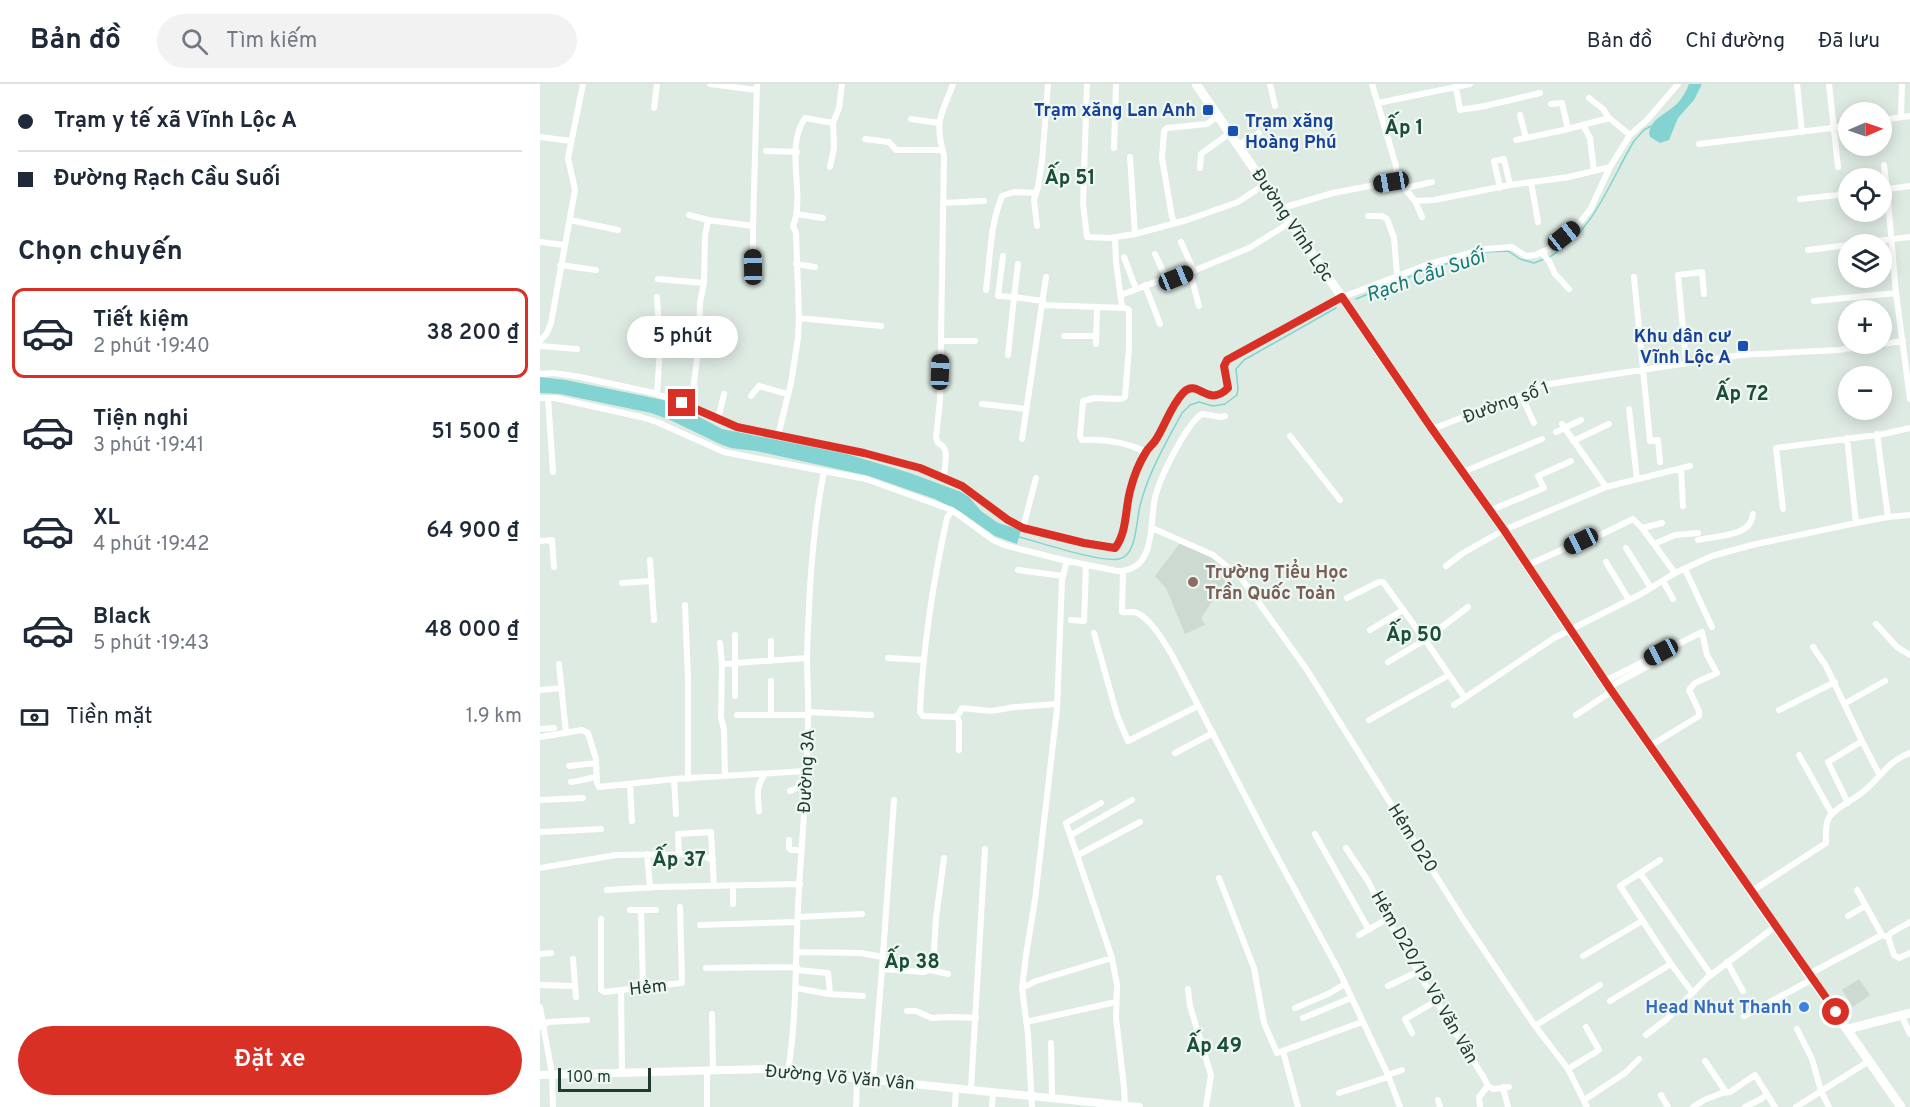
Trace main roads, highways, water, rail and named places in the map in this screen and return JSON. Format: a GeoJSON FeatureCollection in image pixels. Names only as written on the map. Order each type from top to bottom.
{"type":"FeatureCollection","features":[{"type":"Feature","properties":{"kind":"main road","name":"Đường Vĩnh Lộc"},"geometry":{"type":"LineString","coordinates":[[1196,84],[1432,429],[1491,510],[1570,630],[1901,1107]]}},
{"type":"Feature","properties":{"kind":"main road"},"geometry":{"type":"LineString","coordinates":[[1848,1029],[1906,1014]]}},
{"type":"Feature","properties":{"kind":"water"},"geometry":{"type":"Polygon","coordinates":[[[1689,84],[1702,84],[1694,100],[1678,118],[1669,140],[1660,143],[1650,137],[1652,124],[1677,103],[1689,84]]]}},
{"type":"Feature","properties":{"kind":"water"},"geometry":{"type":"Polygon","coordinates":[[[540,377],[566,380],[663,400],[722,429],[847,454],[910,473],[961,492],[998,523],[1021,530],[1017,544],[995,536],[961,512],[935,499],[869,476],[756,451],[731,448],[651,413],[560,394],[540,393],[540,377]]]}},
{"type":"Feature","properties":{"kind":"waterway","name":"Rạch Cầu Suối"},"geometry":{"type":"LineString","coordinates":[[1549,257],[1564,247],[1589,221],[1634,141],[1651,126]]}},
{"type":"Feature","properties":{"kind":"waterway","name":"Rạch Cầu Suối"},"geometry":{"type":"LineString","coordinates":[[1356,299],[1426,270],[1486,252],[1508,251],[1520,259],[1534,263],[1544,259]]}},
{"type":"Feature","properties":{"kind":"waterway","name":"Rạch Cầu Suối"},"geometry":{"type":"LineString","coordinates":[[1019,537],[1099,558],[1119,559],[1125,556],[1135,537],[1140,506],[1148,482],[1182,413],[1190,405],[1199,402],[1213,406],[1225,404],[1237,395],[1236,369],[1244,360],[1336,308]]}},
{"type":"Feature","properties":{"kind":"place","name":"Trạm xăng Lan Anh"},"geometry":{"type":"Point","coordinates":[1208,110]}},
{"type":"Feature","properties":{"kind":"place","name":"Trạm xăng Hoàng Phú"},"geometry":{"type":"Point","coordinates":[1233,131]}},
{"type":"Feature","properties":{"kind":"place","name":"Khu dân cư Vĩnh Lộc A"},"geometry":{"type":"Point","coordinates":[1743,346]}},
{"type":"Feature","properties":{"kind":"place","name":"Trường Tiểu Học Trần Quốc Toản"},"geometry":{"type":"Point","coordinates":[1193,582]}},
{"type":"Feature","properties":{"kind":"place","name":"Head Nhut Thanh"},"geometry":{"type":"Point","coordinates":[1804,1007]}},
{"type":"Feature","properties":{"kind":"district","name":"Ấp 1"},"geometry":{"type":"Point","coordinates":[1404,127]}},
{"type":"Feature","properties":{"kind":"district","name":"Ấp 51"},"geometry":{"type":"Point","coordinates":[1070,177]}},
{"type":"Feature","properties":{"kind":"district","name":"Ấp 72"},"geometry":{"type":"Point","coordinates":[1742,393]}},
{"type":"Feature","properties":{"kind":"district","name":"Ấp 50"},"geometry":{"type":"Point","coordinates":[1414,634]}},
{"type":"Feature","properties":{"kind":"district","name":"Ấp 37"},"geometry":{"type":"Point","coordinates":[679,859]}},
{"type":"Feature","properties":{"kind":"district","name":"Ấp 38"},"geometry":{"type":"Point","coordinates":[912,961]}},
{"type":"Feature","properties":{"kind":"district","name":"Ấp 49"},"geometry":{"type":"Point","coordinates":[1214,1045]}}]}
